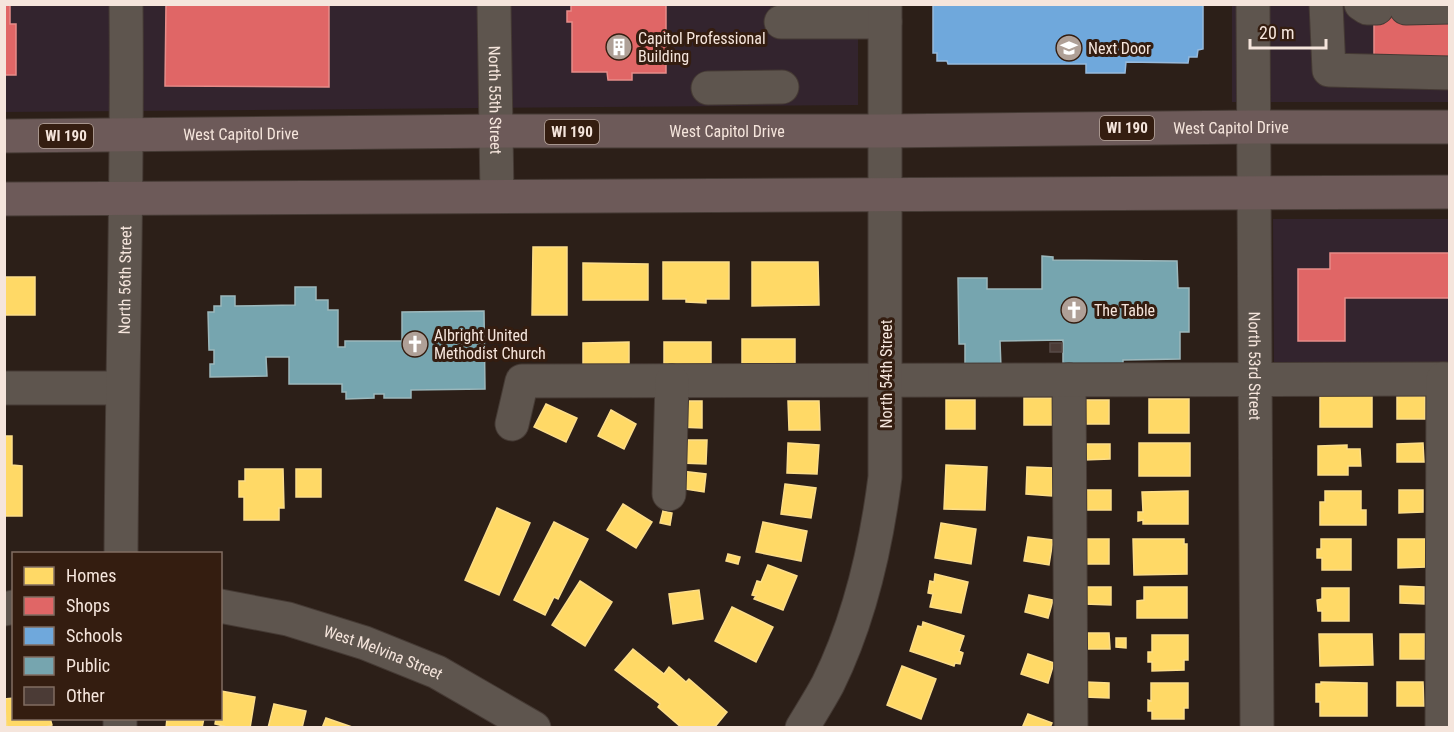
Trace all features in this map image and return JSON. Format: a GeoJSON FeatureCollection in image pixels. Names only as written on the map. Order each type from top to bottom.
{"type":"FeatureCollection","features":[{"type":"Feature","properties":{"kind":"main road","name":"West Capitol Drive"},"geometry":{"type":"LineString","coordinates":[[4,136],[496,131],[1449,127]]}},
{"type":"Feature","properties":{"kind":"main road"},"geometry":{"type":"LineString","coordinates":[[4,199],[1449,192]]}},
{"type":"Feature","properties":{"kind":"street","name":"North 56th Street"},"geometry":{"type":"LineString","coordinates":[[121,552],[124,199],[127,136],[126,4]]}},
{"type":"Feature","properties":{"kind":"street","name":"North 55th Street"},"geometry":{"type":"LineString","coordinates":[[494,4],[497,195]]}},
{"type":"Feature","properties":{"kind":"street","name":"North 53rd Street"},"geometry":{"type":"LineString","coordinates":[[1253,4],[1257,728]]}},
{"type":"Feature","properties":{"kind":"street"},"geometry":{"type":"LineString","coordinates":[[1326,4],[1329,70],[1449,72]]}},
{"type":"Feature","properties":{"kind":"street"},"geometry":{"type":"LineString","coordinates":[[1382,7],[1449,7]]}},
{"type":"Feature","properties":{"kind":"street"},"geometry":{"type":"LineString","coordinates":[[781,22],[885,13]]}},
{"type":"Feature","properties":{"kind":"street","name":"North 54th Street"},"geometry":{"type":"LineString","coordinates":[[802,728],[828,683],[850,632],[879,529],[885,477],[885,13]]}},
{"type":"Feature","properties":{"kind":"street"},"geometry":{"type":"LineString","coordinates":[[708,88],[782,87]]}},
{"type":"Feature","properties":{"kind":"street"},"geometry":{"type":"LineString","coordinates":[[512,424],[522,381],[1446,379],[1442,728]]}},
{"type":"Feature","properties":{"kind":"street"},"geometry":{"type":"LineString","coordinates":[[1070,380],[1071,728]]}},
{"type":"Feature","properties":{"kind":"street"},"geometry":{"type":"LineString","coordinates":[[669,494],[672,381]]}},
{"type":"Feature","properties":{"kind":"street"},"geometry":{"type":"LineString","coordinates":[[4,388],[122,388]]}},
{"type":"Feature","properties":{"kind":"street","name":"West Melvina Street"},"geometry":{"type":"LineString","coordinates":[[222,606],[288,619],[365,643],[437,672],[534,728]]}},
{"type":"Feature","properties":{"kind":"shaded area"},"geometry":{"type":"Polygon","coordinates":[[[4,5],[858,5],[858,105],[5,112],[4,5]]]}},
{"type":"Feature","properties":{"kind":"shaded area"},"geometry":{"type":"Polygon","coordinates":[[[1232,5],[1449,5],[1449,102],[1232,102],[1232,5]]]}},
{"type":"Feature","properties":{"kind":"shaded area"},"geometry":{"type":"Polygon","coordinates":[[[1273,219],[1449,219],[1449,380],[1274,378],[1273,219]]]}},
{"type":"Feature","properties":{"kind":"building: Homes"},"geometry":{"type":"Polygon","coordinates":[[[533,247],[567,247],[567,315],[532,315],[533,247]]]}},
{"type":"Feature","properties":{"kind":"building: Homes"},"geometry":{"type":"Polygon","coordinates":[[[663,262],[729,262],[729,299],[706,299],[706,303],[686,302],[686,299],[663,299],[663,262]]]}},
{"type":"Feature","properties":{"kind":"building: Homes"},"geometry":{"type":"Polygon","coordinates":[[[752,262],[818,262],[819,305],[752,306],[752,262]]]}},
{"type":"Feature","properties":{"kind":"building: Homes"},"geometry":{"type":"Polygon","coordinates":[[[583,263],[648,264],[648,300],[583,300],[583,263]]]}},
{"type":"Feature","properties":{"kind":"building: Homes"},"geometry":{"type":"Polygon","coordinates":[[[4,277],[35,277],[35,315],[4,315],[4,277]]]}},
{"type":"Feature","properties":{"kind":"building: Homes"},"geometry":{"type":"Polygon","coordinates":[[[742,339],[795,339],[795,365],[742,365],[742,339]]]}},
{"type":"Feature","properties":{"kind":"building: Homes"},"geometry":{"type":"Polygon","coordinates":[[[629,342],[629,369],[583,369],[583,343],[629,342]]]}},
{"type":"Feature","properties":{"kind":"building: Homes"},"geometry":{"type":"Polygon","coordinates":[[[664,342],[711,342],[711,369],[664,370],[664,342]]]}},
{"type":"Feature","properties":{"kind":"building: Homes"},"geometry":{"type":"Polygon","coordinates":[[[1320,394],[1372,394],[1372,427],[1320,427],[1320,394]]]}},
{"type":"Feature","properties":{"kind":"building: Homes"},"geometry":{"type":"Polygon","coordinates":[[[1397,396],[1425,396],[1425,419],[1397,419],[1397,396]]]}},
{"type":"Feature","properties":{"kind":"building: Homes"},"geometry":{"type":"Polygon","coordinates":[[[1024,398],[1055,398],[1055,425],[1024,425],[1024,398]]]}},
{"type":"Feature","properties":{"kind":"building: Homes"},"geometry":{"type":"Polygon","coordinates":[[[1149,399],[1189,399],[1189,433],[1149,433],[1149,399]]]}},
{"type":"Feature","properties":{"kind":"building: Homes"},"geometry":{"type":"Polygon","coordinates":[[[946,400],[975,400],[975,429],[946,429],[946,400]]]}},
{"type":"Feature","properties":{"kind":"building: Homes"},"geometry":{"type":"Polygon","coordinates":[[[1084,400],[1109,400],[1109,424],[1084,424],[1084,400]]]}},
{"type":"Feature","properties":{"kind":"building: Homes"},"geometry":{"type":"Polygon","coordinates":[[[678,401],[702,401],[702,428],[677,427],[678,401]]]}},
{"type":"Feature","properties":{"kind":"building: Homes"},"geometry":{"type":"Polygon","coordinates":[[[788,401],[819,401],[820,430],[789,430],[788,401]]]}},
{"type":"Feature","properties":{"kind":"building: Homes"},"geometry":{"type":"Polygon","coordinates":[[[546,404],[577,418],[566,442],[534,427],[546,404]]]}},
{"type":"Feature","properties":{"kind":"building: Homes"},"geometry":{"type":"Polygon","coordinates":[[[611,410],[636,424],[624,449],[598,436],[611,410]]]}},
{"type":"Feature","properties":{"kind":"building: Homes"},"geometry":{"type":"Polygon","coordinates":[[[4,436],[12,436],[12,465],[22,466],[22,516],[4,516],[4,436]]]}},
{"type":"Feature","properties":{"kind":"building: Homes"},"geometry":{"type":"Polygon","coordinates":[[[682,440],[707,440],[706,464],[680,463],[682,440]]]}},
{"type":"Feature","properties":{"kind":"building: Homes"},"geometry":{"type":"Polygon","coordinates":[[[788,443],[819,445],[817,474],[787,473],[788,443]]]}},
{"type":"Feature","properties":{"kind":"building: Homes"},"geometry":{"type":"Polygon","coordinates":[[[1139,443],[1190,443],[1190,476],[1139,476],[1139,443]]]}},
{"type":"Feature","properties":{"kind":"building: Homes"},"geometry":{"type":"Polygon","coordinates":[[[1423,443],[1424,462],[1397,462],[1397,444],[1423,443]]]}},
{"type":"Feature","properties":{"kind":"building: Homes"},"geometry":{"type":"Polygon","coordinates":[[[1084,444],[1110,444],[1110,459],[1084,460],[1084,444]]]}},
{"type":"Feature","properties":{"kind":"building: Homes"},"geometry":{"type":"Polygon","coordinates":[[[1347,445],[1347,449],[1360,449],[1361,466],[1348,466],[1348,475],[1318,475],[1318,446],[1347,445]]]}},
{"type":"Feature","properties":{"kind":"building: Homes"},"geometry":{"type":"Polygon","coordinates":[[[946,465],[987,467],[985,510],[944,509],[946,465]]]}},
{"type":"Feature","properties":{"kind":"building: Homes"},"geometry":{"type":"Polygon","coordinates":[[[1027,467],[1054,468],[1052,496],[1026,494],[1027,467]]]}},
{"type":"Feature","properties":{"kind":"building: Homes"},"geometry":{"type":"Polygon","coordinates":[[[245,469],[283,469],[284,508],[279,508],[279,520],[244,520],[244,497],[239,497],[239,481],[245,481],[245,469]]]}},
{"type":"Feature","properties":{"kind":"building: Homes"},"geometry":{"type":"Polygon","coordinates":[[[296,469],[321,469],[321,497],[296,497],[296,469]]]}},
{"type":"Feature","properties":{"kind":"building: Homes"},"geometry":{"type":"Polygon","coordinates":[[[681,471],[706,474],[704,492],[678,488],[681,471]]]}},
{"type":"Feature","properties":{"kind":"building: Homes"},"geometry":{"type":"Polygon","coordinates":[[[785,484],[816,488],[811,518],[781,514],[785,484]]]}},
{"type":"Feature","properties":{"kind":"building: Homes"},"geometry":{"type":"Polygon","coordinates":[[[1085,490],[1111,490],[1111,510],[1085,510],[1085,490]]]}},
{"type":"Feature","properties":{"kind":"building: Homes"},"geometry":{"type":"Polygon","coordinates":[[[1399,490],[1423,490],[1423,512],[1399,513],[1399,490]]]}},
{"type":"Feature","properties":{"kind":"building: Homes"},"geometry":{"type":"Polygon","coordinates":[[[1188,491],[1188,524],[1143,524],[1143,520],[1138,521],[1138,512],[1143,512],[1142,492],[1188,491]]]}},
{"type":"Feature","properties":{"kind":"building: Homes"},"geometry":{"type":"Polygon","coordinates":[[[1325,491],[1361,491],[1361,510],[1366,510],[1366,525],[1320,525],[1320,502],[1325,502],[1325,491]]]}},
{"type":"Feature","properties":{"kind":"building: Homes"},"geometry":{"type":"Polygon","coordinates":[[[623,504],[652,522],[636,548],[607,530],[623,504]]]}},
{"type":"Feature","properties":{"kind":"building: Homes"},"geometry":{"type":"Polygon","coordinates":[[[497,508],[530,523],[499,595],[465,580],[497,508]]]}},
{"type":"Feature","properties":{"kind":"building: Homes"},"geometry":{"type":"Polygon","coordinates":[[[663,511],[672,513],[670,525],[660,523],[663,511]]]}},
{"type":"Feature","properties":{"kind":"building: Homes"},"geometry":{"type":"Polygon","coordinates":[[[554,522],[588,539],[558,599],[554,597],[545,615],[514,600],[554,522]]]}},
{"type":"Feature","properties":{"kind":"building: Homes"},"geometry":{"type":"Polygon","coordinates":[[[763,522],[807,531],[801,561],[756,552],[763,522]]]}},
{"type":"Feature","properties":{"kind":"building: Homes"},"geometry":{"type":"Polygon","coordinates":[[[941,523],[976,529],[971,564],[935,558],[941,523]]]}},
{"type":"Feature","properties":{"kind":"building: Homes"},"geometry":{"type":"Polygon","coordinates":[[[1028,537],[1053,540],[1049,565],[1024,561],[1028,537]]]}},
{"type":"Feature","properties":{"kind":"building: Homes"},"geometry":{"type":"Polygon","coordinates":[[[1084,539],[1109,539],[1109,564],[1084,564],[1084,539]]]}},
{"type":"Feature","properties":{"kind":"building: Homes"},"geometry":{"type":"Polygon","coordinates":[[[1133,539],[1184,539],[1184,544],[1187,544],[1187,574],[1134,575],[1133,539]]]}},
{"type":"Feature","properties":{"kind":"building: Homes"},"geometry":{"type":"Polygon","coordinates":[[[1321,539],[1351,539],[1351,570],[1322,570],[1322,558],[1317,558],[1317,549],[1321,549],[1321,539]]]}},
{"type":"Feature","properties":{"kind":"building: Homes"},"geometry":{"type":"Polygon","coordinates":[[[1398,539],[1426,539],[1426,567],[1398,568],[1398,539]]]}},
{"type":"Feature","properties":{"kind":"building: Homes"},"geometry":{"type":"Polygon","coordinates":[[[728,554],[740,557],[738,564],[726,561],[728,554]]]}},
{"type":"Feature","properties":{"kind":"building: Homes"},"geometry":{"type":"Polygon","coordinates":[[[768,565],[797,576],[783,610],[754,599],[756,596],[752,595],[757,581],[761,582],[768,565]]]}},
{"type":"Feature","properties":{"kind":"building: Homes"},"geometry":{"type":"Polygon","coordinates":[[[935,574],[968,582],[961,613],[930,607],[933,594],[928,593],[930,581],[934,582],[935,574]]]}},
{"type":"Feature","properties":{"kind":"building: Homes"},"geometry":{"type":"Polygon","coordinates":[[[580,581],[612,602],[585,646],[552,625],[580,581]]]}},
{"type":"Feature","properties":{"kind":"building: Homes"},"geometry":{"type":"Polygon","coordinates":[[[1400,586],[1424,587],[1424,604],[1400,603],[1400,586]]]}},
{"type":"Feature","properties":{"kind":"building: Homes"},"geometry":{"type":"Polygon","coordinates":[[[1085,587],[1111,587],[1111,605],[1085,604],[1085,587]]]}},
{"type":"Feature","properties":{"kind":"building: Homes"},"geometry":{"type":"Polygon","coordinates":[[[1144,587],[1187,587],[1187,618],[1137,618],[1137,601],[1144,600],[1144,587]]]}},
{"type":"Feature","properties":{"kind":"building: Homes"},"geometry":{"type":"Polygon","coordinates":[[[1322,588],[1349,588],[1349,621],[1322,621],[1322,611],[1318,611],[1317,600],[1322,599],[1322,588]]]}},
{"type":"Feature","properties":{"kind":"building: Homes"},"geometry":{"type":"Polygon","coordinates":[[[699,590],[703,619],[673,624],[669,594],[699,590]]]}},
{"type":"Feature","properties":{"kind":"building: Homes"},"geometry":{"type":"Polygon","coordinates":[[[1029,595],[1053,600],[1048,618],[1025,612],[1029,595]]]}},
{"type":"Feature","properties":{"kind":"building: Homes"},"geometry":{"type":"Polygon","coordinates":[[[732,607],[773,627],[756,662],[715,641],[732,607]]]}},
{"type":"Feature","properties":{"kind":"building: Homes"},"geometry":{"type":"Polygon","coordinates":[[[923,622],[964,636],[959,651],[963,653],[960,664],[955,663],[954,666],[910,651],[918,626],[922,627],[923,622]]]}},
{"type":"Feature","properties":{"kind":"building: Homes"},"geometry":{"type":"Polygon","coordinates":[[[1086,633],[1109,633],[1110,649],[1086,649],[1086,633]]]}},
{"type":"Feature","properties":{"kind":"building: Homes"},"geometry":{"type":"Polygon","coordinates":[[[1319,634],[1372,634],[1373,665],[1320,666],[1319,634]]]}},
{"type":"Feature","properties":{"kind":"building: Homes"},"geometry":{"type":"Polygon","coordinates":[[[1400,634],[1425,634],[1425,659],[1400,659],[1400,634]]]}},
{"type":"Feature","properties":{"kind":"building: Homes"},"geometry":{"type":"Polygon","coordinates":[[[1152,635],[1188,635],[1188,660],[1184,660],[1184,670],[1152,671],[1152,662],[1148,662],[1148,652],[1152,652],[1152,635]]]}},
{"type":"Feature","properties":{"kind":"building: Homes"},"geometry":{"type":"Polygon","coordinates":[[[1116,638],[1126,638],[1126,648],[1116,647],[1116,638]]]}},
{"type":"Feature","properties":{"kind":"building: Homes"},"geometry":{"type":"Polygon","coordinates":[[[633,649],[664,674],[669,667],[686,682],[689,679],[727,712],[714,728],[682,728],[658,707],[660,704],[615,670],[633,649]]]}},
{"type":"Feature","properties":{"kind":"building: Homes"},"geometry":{"type":"Polygon","coordinates":[[[1028,654],[1054,663],[1048,683],[1021,674],[1028,654]]]}},
{"type":"Feature","properties":{"kind":"building: Homes"},"geometry":{"type":"Polygon","coordinates":[[[902,666],[936,679],[921,719],[887,705],[902,666]]]}},
{"type":"Feature","properties":{"kind":"building: Homes"},"geometry":{"type":"Polygon","coordinates":[[[1086,682],[1109,683],[1109,698],[1085,697],[1086,682]]]}},
{"type":"Feature","properties":{"kind":"building: Homes"},"geometry":{"type":"Polygon","coordinates":[[[1321,682],[1367,683],[1367,716],[1320,716],[1320,702],[1316,702],[1316,684],[1321,684],[1321,682]]]}},
{"type":"Feature","properties":{"kind":"building: Homes"},"geometry":{"type":"Polygon","coordinates":[[[1397,682],[1423,682],[1424,706],[1397,706],[1397,682]]]}},
{"type":"Feature","properties":{"kind":"building: Homes"},"geometry":{"type":"Polygon","coordinates":[[[1151,683],[1188,683],[1188,708],[1184,708],[1184,719],[1152,719],[1152,711],[1148,711],[1148,700],[1151,701],[1151,683]]]}},
{"type":"Feature","properties":{"kind":"building: Homes"},"geometry":{"type":"Polygon","coordinates":[[[222,691],[255,697],[250,728],[231,728],[215,724],[216,720],[222,720],[222,691]]]}},
{"type":"Feature","properties":{"kind":"building: Homes"},"geometry":{"type":"Polygon","coordinates":[[[12,698],[12,720],[51,720],[52,725],[43,728],[7,728],[4,699],[12,698]]]}},
{"type":"Feature","properties":{"kind":"building: Homes"},"geometry":{"type":"Polygon","coordinates":[[[274,704],[306,711],[302,728],[268,728],[274,704]]]}},
{"type":"Feature","properties":{"kind":"building: Homes"},"geometry":{"type":"Polygon","coordinates":[[[1028,714],[1052,723],[1050,728],[1022,728],[1028,714]]]}},
{"type":"Feature","properties":{"kind":"building: Homes"},"geometry":{"type":"Polygon","coordinates":[[[326,718],[355,728],[322,728],[326,718]]]}},
{"type":"Feature","properties":{"kind":"building: Homes"},"geometry":{"type":"Polygon","coordinates":[[[167,720],[204,720],[202,728],[166,728],[167,720]]]}},
{"type":"Feature","properties":{"kind":"building: Shops"},"geometry":{"type":"Polygon","coordinates":[[[4,4],[10,4],[10,24],[16,24],[16,75],[4,75],[4,4]]]}},
{"type":"Feature","properties":{"kind":"building: Shops"},"geometry":{"type":"Polygon","coordinates":[[[166,4],[329,4],[329,87],[165,86],[166,4]]]}},
{"type":"Feature","properties":{"kind":"building: Shops","name":"Capitol Professional Building"},"geometry":{"type":"Polygon","coordinates":[[[571,4],[666,4],[666,73],[632,73],[632,80],[608,80],[607,72],[572,72],[572,22],[567,22],[567,11],[571,11],[571,4]]]}},
{"type":"Feature","properties":{"kind":"building: Shops"},"geometry":{"type":"Polygon","coordinates":[[[1374,16],[1450,17],[1450,64],[1374,63],[1374,16]]]}},
{"type":"Feature","properties":{"kind":"building: Shops"},"geometry":{"type":"Polygon","coordinates":[[[1330,253],[1450,253],[1450,298],[1345,298],[1345,341],[1298,341],[1298,269],[1330,269],[1330,253]]]}},
{"type":"Feature","properties":{"kind":"building: Schools","name":"Next Door"},"geometry":{"type":"Polygon","coordinates":[[[933,4],[1203,4],[1203,49],[1198,50],[1197,57],[1189,57],[1188,63],[1126,62],[1125,73],[1086,73],[1086,64],[948,64],[947,61],[937,61],[937,53],[933,53],[933,4]]]}},
{"type":"Feature","properties":{"kind":"building: Public","name":"The Table"},"geometry":{"type":"Polygon","coordinates":[[[1042,256],[1053,257],[1053,260],[1177,261],[1178,288],[1189,288],[1189,332],[1180,332],[1180,359],[1123,360],[1123,367],[1063,367],[1063,340],[1000,341],[1001,368],[965,368],[965,344],[959,344],[958,278],[987,278],[987,289],[1042,289],[1042,256]]]}},
{"type":"Feature","properties":{"kind":"building: Public","name":"Albright United Methodist Church"},"geometry":{"type":"Polygon","coordinates":[[[295,287],[316,287],[316,300],[328,300],[328,310],[338,310],[338,347],[345,347],[345,341],[402,341],[402,312],[484,311],[485,389],[411,390],[411,398],[384,398],[384,394],[374,394],[374,398],[346,399],[346,392],[342,392],[342,384],[289,384],[289,357],[266,357],[267,376],[210,377],[210,364],[214,364],[214,350],[209,350],[208,312],[214,312],[214,306],[221,306],[221,296],[235,296],[235,306],[295,305],[295,287]]]}},
{"type":"Feature","properties":{"kind":"building: Other"},"geometry":{"type":"Polygon","coordinates":[[[1050,343],[1062,343],[1062,352],[1050,352],[1050,343]]]}},
{"type":"Feature","properties":{"kind":"place","name":"Capitol Professional Building"},"geometry":{"type":"Point","coordinates":[619,47]}},
{"type":"Feature","properties":{"kind":"place","name":"Next Door"},"geometry":{"type":"Point","coordinates":[1069,48]}},
{"type":"Feature","properties":{"kind":"place","name":"The Table"},"geometry":{"type":"Point","coordinates":[1074,310]}},
{"type":"Feature","properties":{"kind":"place","name":"Albright United Methodist Church"},"geometry":{"type":"Point","coordinates":[415,344]}}]}
